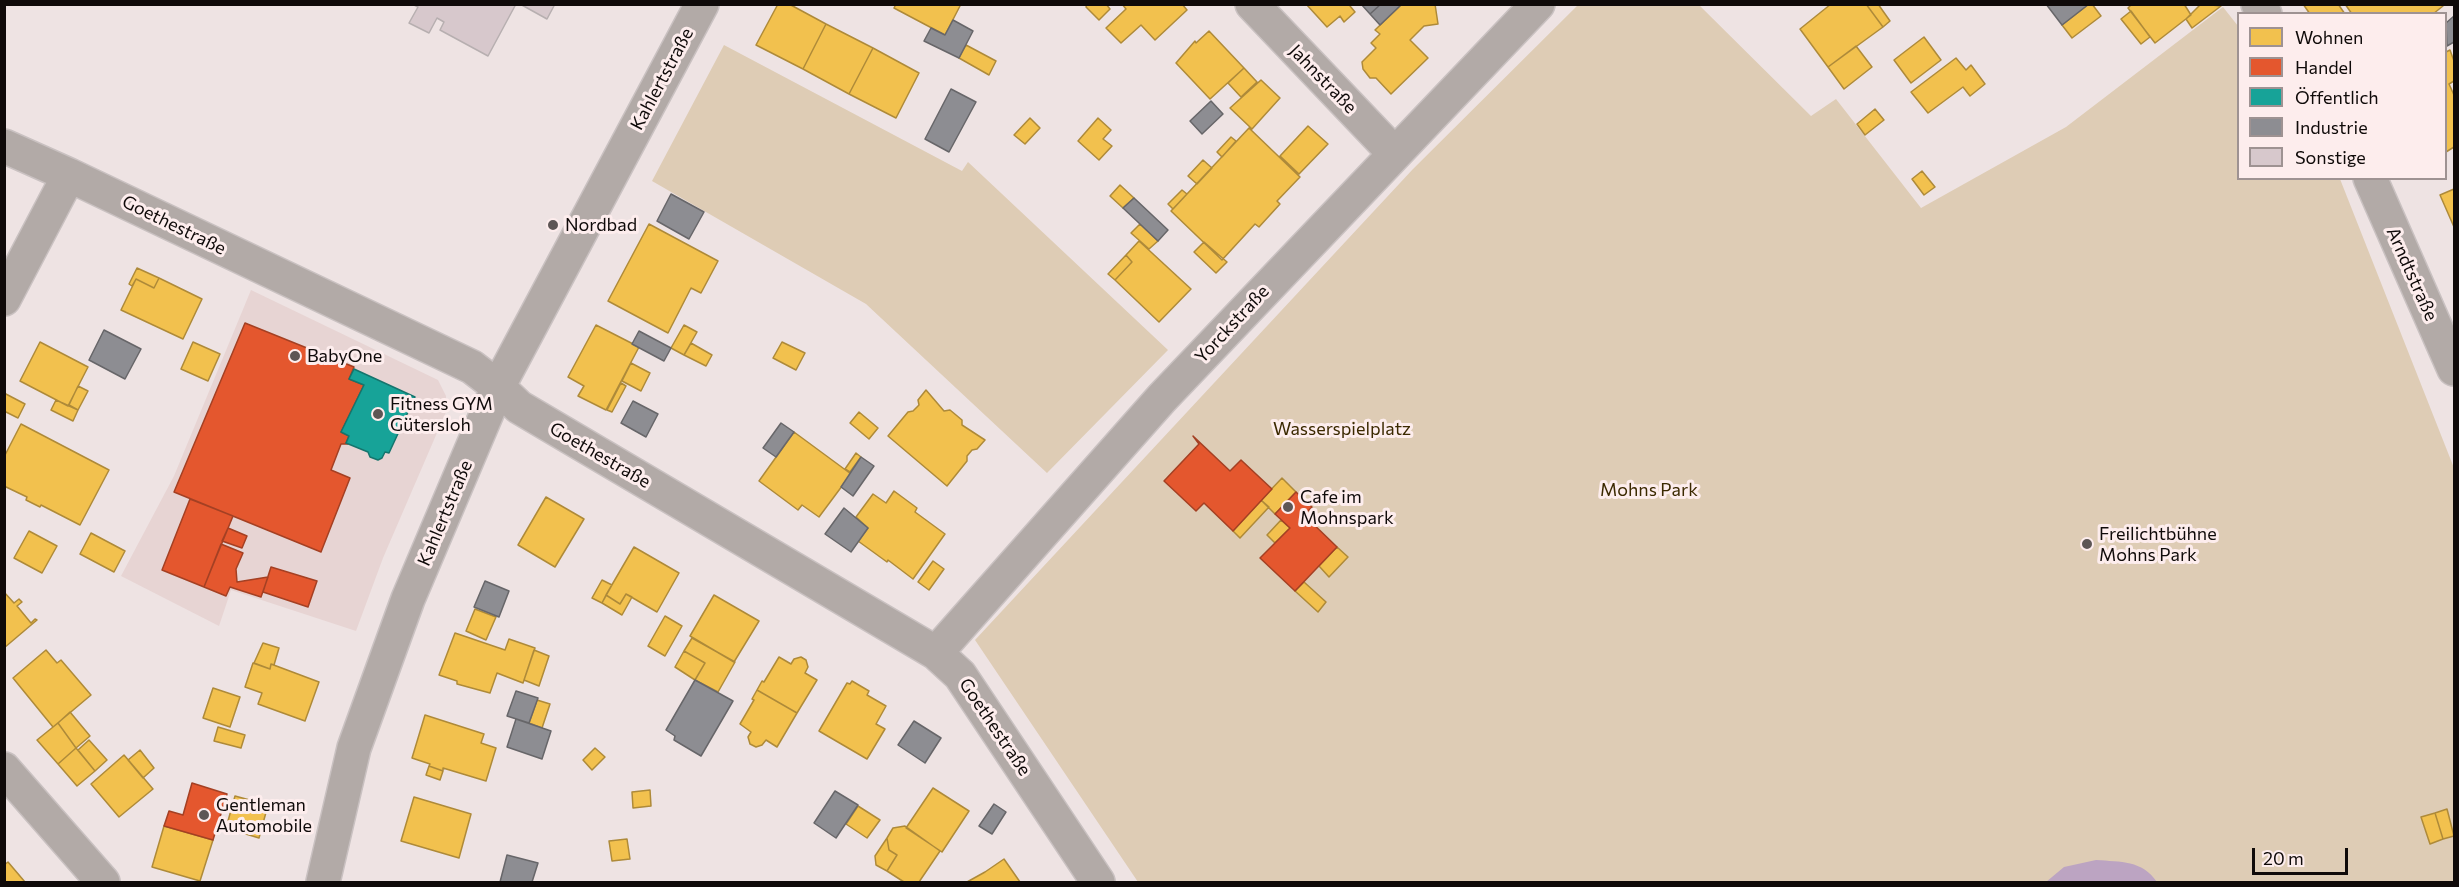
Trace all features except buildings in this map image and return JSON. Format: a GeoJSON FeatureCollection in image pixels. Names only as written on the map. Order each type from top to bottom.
{"type":"FeatureCollection","features":[{"type":"Feature","properties":{"kind":"street","name":"Kahlertstraße"},"geometry":{"type":"LineString","coordinates":[[323,882],[354,748],[408,599],[498,387],[702,4]]}},
{"type":"Feature","properties":{"kind":"street","name":"Jahnstraße"},"geometry":{"type":"LineString","coordinates":[[1252,4],[1394,153]]}},
{"type":"Feature","properties":{"kind":"street","name":"Yorckstraße"},"geometry":{"type":"LineString","coordinates":[[936,653],[1162,398],[1538,4]]}},
{"type":"Feature","properties":{"kind":"street","name":"Goethestraße"},"geometry":{"type":"LineString","coordinates":[[4,147],[69,175],[472,368],[498,387],[519,407],[936,653],[960,675],[1098,882]]}},
{"type":"Feature","properties":{"kind":"street"},"geometry":{"type":"LineString","coordinates":[[4,299],[69,175]]}},
{"type":"Feature","properties":{"kind":"street","name":"Arndtstraße"},"geometry":{"type":"LineString","coordinates":[[2371,180],[2454,369]]}},
{"type":"Feature","properties":{"kind":"street"},"geometry":{"type":"LineString","coordinates":[[4,769],[103,882]]}},
{"type":"Feature","properties":{"kind":"shaded area"},"geometry":{"type":"Polygon","coordinates":[[[251,290],[438,380],[446,396],[446,412],[383,558],[356,631],[231,590],[219,626],[121,576],[174,476],[251,290]]]}},
{"type":"Feature","properties":{"kind":"shaded area"},"geometry":{"type":"Polygon","coordinates":[[[2096,860],[2138,866],[2157,882],[2046,882],[2064,867],[2096,860]]]}},
{"type":"Feature","properties":{"kind":"green space","name":"Mohns Park"},"geometry":{"type":"Polygon","coordinates":[[[1578,5],[1699,5],[1811,116],[1836,99],[1921,208],[2066,127],[2223,7],[2237,25],[2237,180],[2340,180],[2454,468],[2454,882],[1138,882],[975,640],[1413,169],[1578,5]]]}},
{"type":"Feature","properties":{"kind":"green space"},"geometry":{"type":"Polygon","coordinates":[[[724,45],[962,171],[968,162],[1168,350],[1047,473],[866,304],[652,181],[724,45]]]}},
{"type":"Feature","properties":{"kind":"place","name":"Nordbad"},"geometry":{"type":"Point","coordinates":[553,225]}},
{"type":"Feature","properties":{"kind":"place","name":"BabyOne"},"geometry":{"type":"Point","coordinates":[295,356]}},
{"type":"Feature","properties":{"kind":"place","name":"Fitness GYM Gütersloh"},"geometry":{"type":"Point","coordinates":[378,414]}},
{"type":"Feature","properties":{"kind":"place","name":"Cafe im Mohnspark"},"geometry":{"type":"Point","coordinates":[1288,507]}},
{"type":"Feature","properties":{"kind":"place","name":"Freilichtbühne Mohns Park"},"geometry":{"type":"Point","coordinates":[2087,544]}},
{"type":"Feature","properties":{"kind":"place","name":"Gentleman Automobile"},"geometry":{"type":"Point","coordinates":[204,815]}},
{"type":"Feature","properties":{"kind":"park label","name":"Wasserspielplatz"},"geometry":{"type":"Point","coordinates":[1342,429]}}]}
